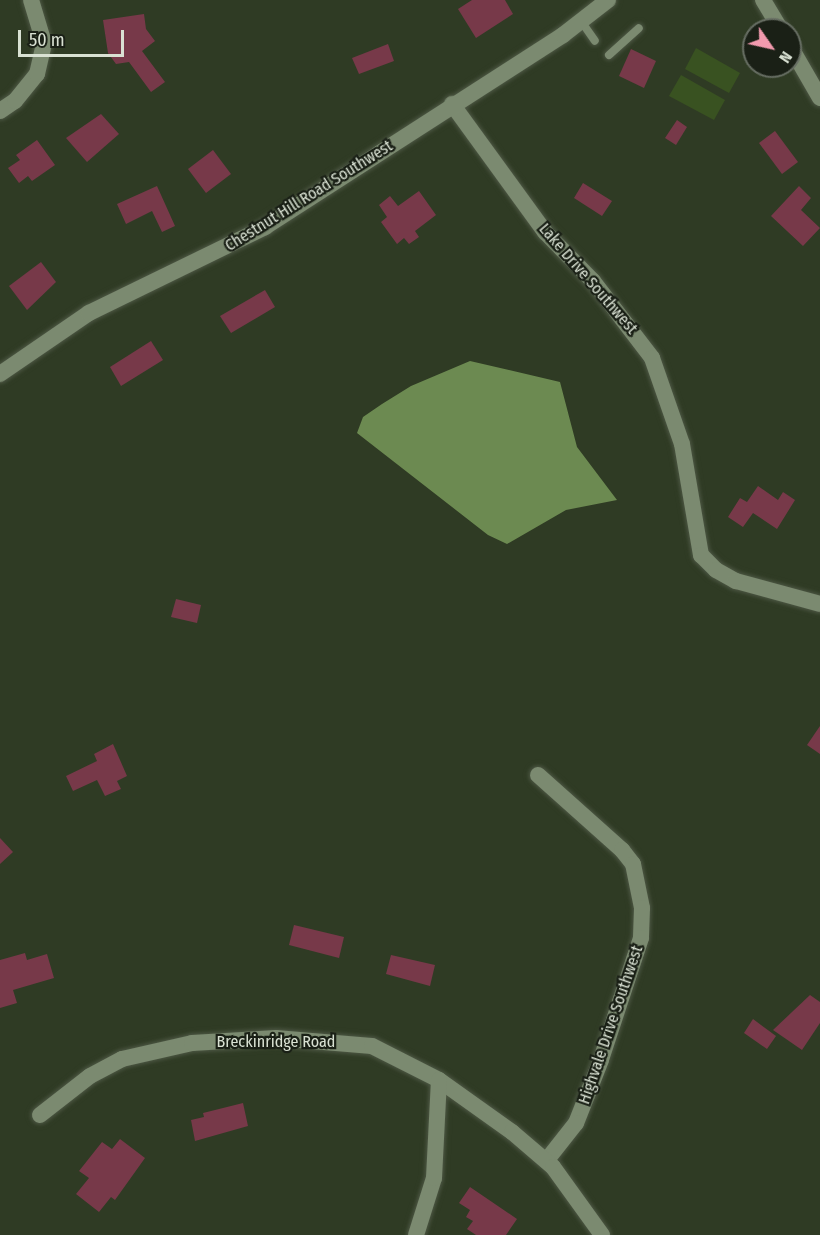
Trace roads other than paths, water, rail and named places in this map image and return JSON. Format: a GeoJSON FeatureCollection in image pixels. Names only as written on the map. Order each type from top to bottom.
{"type":"FeatureCollection","features":[{"type":"Feature","properties":{"kind":"street"},"geometry":{"type":"LineString","coordinates":[[0,111],[15,101],[37,74],[44,43],[31,0]]}},
{"type":"Feature","properties":{"kind":"street","name":"Chestnut Hill Road Southwest"},"geometry":{"type":"LineString","coordinates":[[0,374],[89,313],[265,227],[581,21],[608,0]]}},
{"type":"Feature","properties":{"kind":"street"},"geometry":{"type":"LineString","coordinates":[[764,0],[774,18]]}},
{"type":"Feature","properties":{"kind":"street"},"geometry":{"type":"LineString","coordinates":[[802,67],[820,98]]}},
{"type":"Feature","properties":{"kind":"street","name":"Lake Drive Southwest"},"geometry":{"type":"LineString","coordinates":[[452,104],[545,232],[593,281],[652,358],[681,444],[701,555],[716,570],[736,581],[820,604]]}},
{"type":"Feature","properties":{"kind":"street","name":"Highvale Drive Southwest"},"geometry":{"type":"LineString","coordinates":[[538,775],[622,850],[633,864],[642,908],[641,938],[601,1060],[576,1123],[546,1161]]}},
{"type":"Feature","properties":{"kind":"street","name":"Breckinridge Road"},"geometry":{"type":"LineString","coordinates":[[40,1115],[90,1076],[122,1059],[192,1043],[276,1038],[339,1041],[372,1046],[439,1080],[546,1161],[602,1235]]}},
{"type":"Feature","properties":{"kind":"street"},"geometry":{"type":"LineString","coordinates":[[416,1235],[434,1178],[439,1080]]}},
{"type":"Feature","properties":{"kind":"lane"},"geometry":{"type":"LineString","coordinates":[[581,21],[595,41]]}},
{"type":"Feature","properties":{"kind":"lane"},"geometry":{"type":"LineString","coordinates":[[609,55],[639,28]]}}]}
